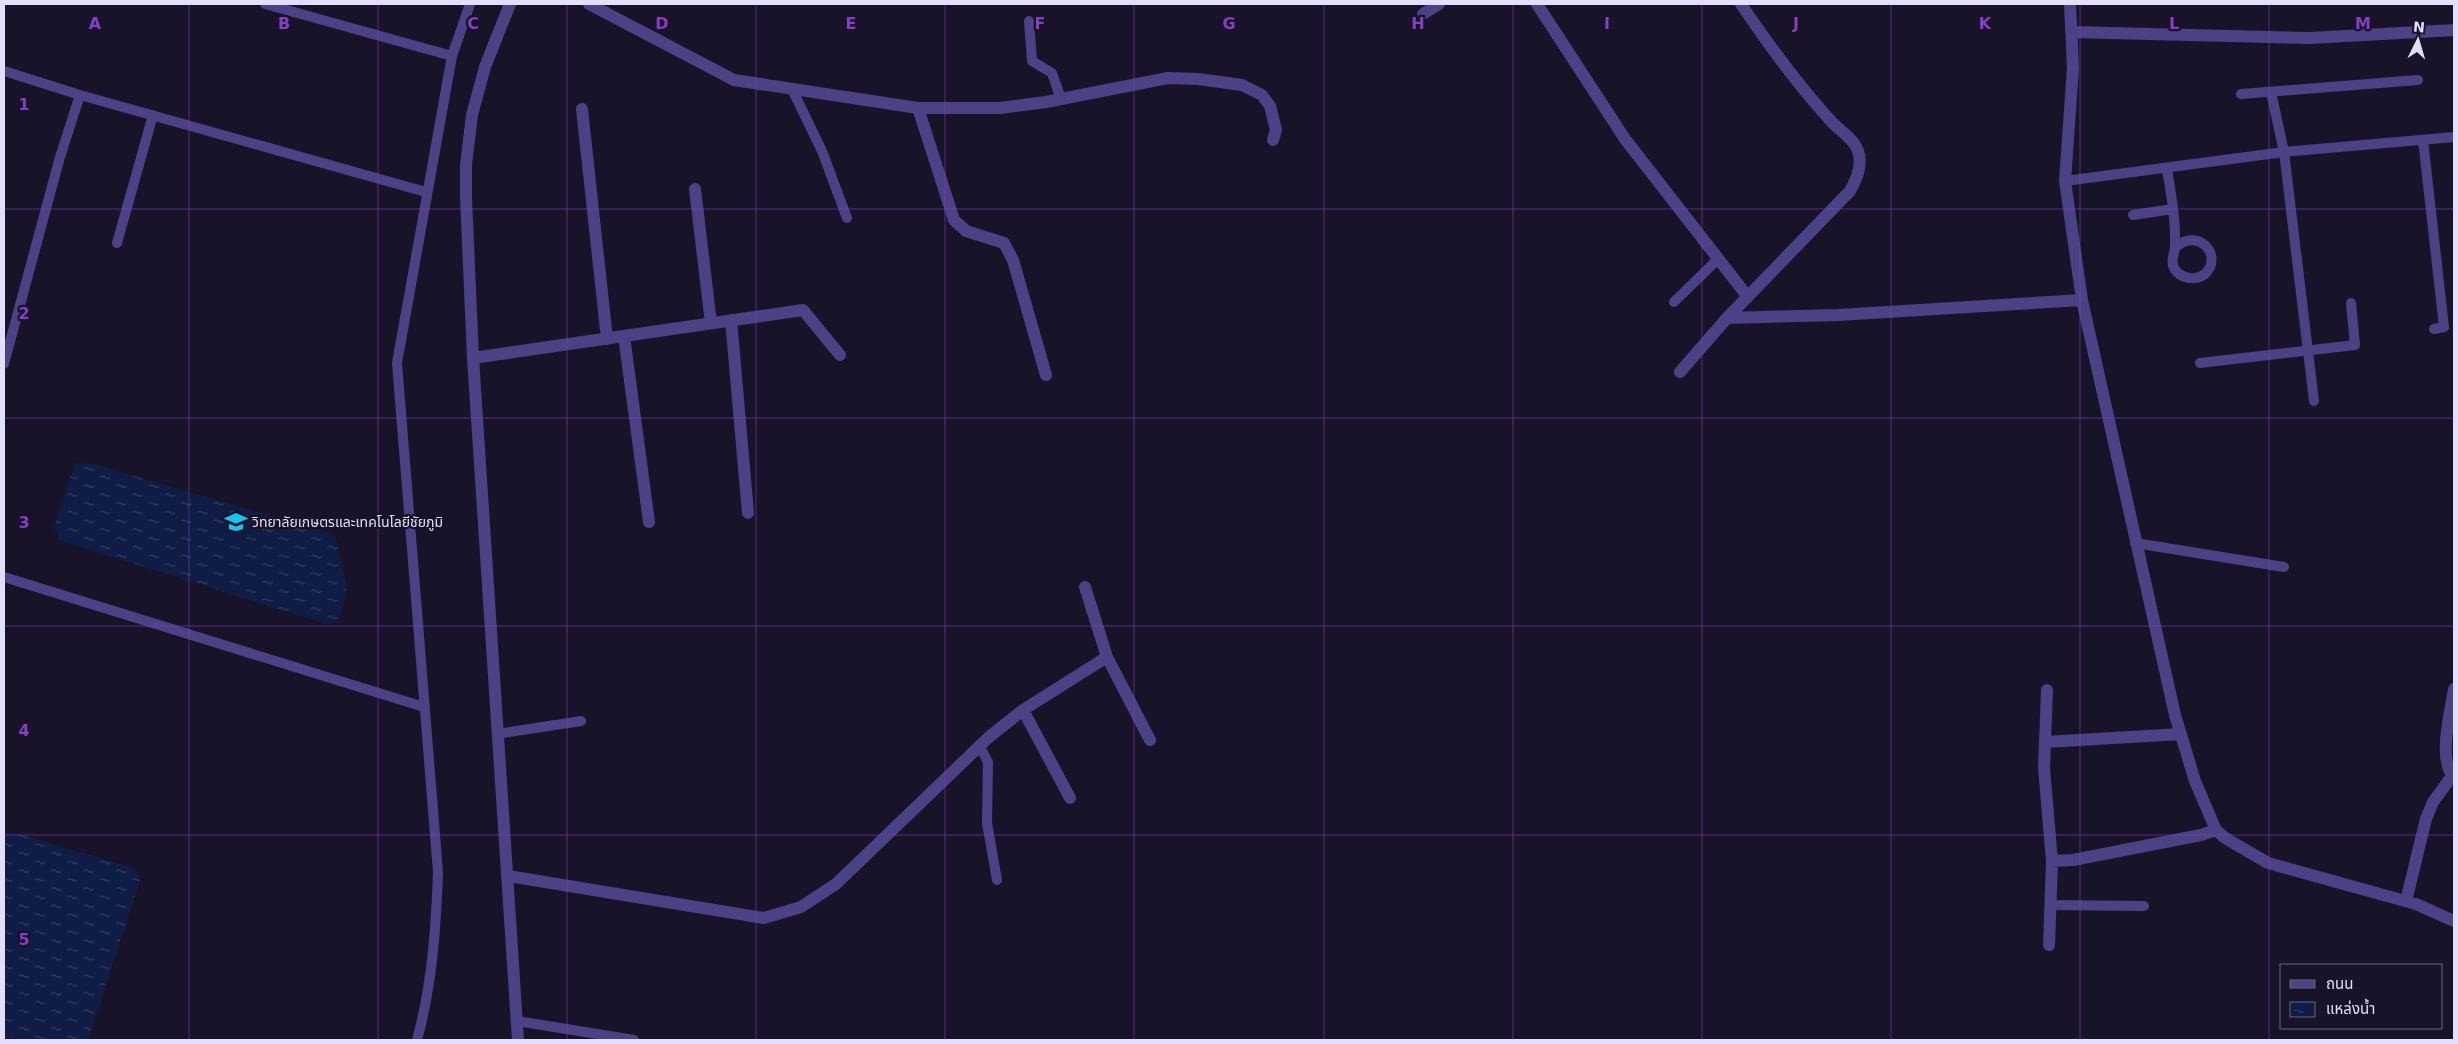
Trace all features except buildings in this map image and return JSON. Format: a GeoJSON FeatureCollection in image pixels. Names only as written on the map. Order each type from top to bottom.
{"type":"FeatureCollection","features":[{"type":"Feature","properties":{"kind":"street"},"geometry":{"type":"LineString","coordinates":[[510,4],[485,67],[468,137],[466,196],[473,358],[518,1040]]}},
{"type":"Feature","properties":{"kind":"street"},"geometry":{"type":"LineString","coordinates":[[589,4],[734,80],[918,108],[1000,108],[1061,99],[1168,78],[1220,81],[1242,85],[1262,95],[1270,106],[1276,130],[1273,140]]}},
{"type":"Feature","properties":{"kind":"street"},"geometry":{"type":"LineString","coordinates":[[1422,14],[1439,4]]}},
{"type":"Feature","properties":{"kind":"street"},"geometry":{"type":"LineString","coordinates":[[1537,4],[1625,139],[1748,297]]}},
{"type":"Feature","properties":{"kind":"street"},"geometry":{"type":"LineString","coordinates":[[1680,372],[1727,318],[1850,191],[1856,180],[1860,159],[1856,145],[1830,121],[1766,42],[1741,4]]}},
{"type":"Feature","properties":{"kind":"street"},"geometry":{"type":"LineString","coordinates":[[2070,4],[2073,68],[2066,181],[2082,300],[2135,543],[2181,734],[2195,781],[2216,830],[2268,863],[2406,900],[2439,912],[2454,921]]}},
{"type":"Feature","properties":{"kind":"street"},"geometry":{"type":"LineString","coordinates":[[2071,32],[2310,38],[2454,30]]}},
{"type":"Feature","properties":{"kind":"street"},"geometry":{"type":"LineString","coordinates":[[582,108],[607,339]]}},
{"type":"Feature","properties":{"kind":"street"},"geometry":{"type":"LineString","coordinates":[[918,108],[954,220],[966,231],[1004,243],[1013,260],[1046,375]]}},
{"type":"Feature","properties":{"kind":"street"},"geometry":{"type":"LineString","coordinates":[[695,189],[711,323]]}},
{"type":"Feature","properties":{"kind":"street"},"geometry":{"type":"LineString","coordinates":[[1727,318],[1838,315],[2082,300]]}},
{"type":"Feature","properties":{"kind":"street"},"geometry":{"type":"LineString","coordinates":[[473,358],[803,310],[840,355]]}},
{"type":"Feature","properties":{"kind":"street"},"geometry":{"type":"LineString","coordinates":[[731,320],[748,513]]}},
{"type":"Feature","properties":{"kind":"street"},"geometry":{"type":"LineString","coordinates":[[624,336],[649,522]]}},
{"type":"Feature","properties":{"kind":"street"},"geometry":{"type":"LineString","coordinates":[[1085,587],[1108,657],[1150,740]]}},
{"type":"Feature","properties":{"kind":"street"},"geometry":{"type":"LineString","coordinates":[[508,876],[764,918],[801,907],[836,884],[979,745],[1023,710],[1108,657]]}},
{"type":"Feature","properties":{"kind":"street"},"geometry":{"type":"LineString","coordinates":[[2406,900],[2426,819],[2434,802],[2453,776],[2445,747],[2454,689]]}},
{"type":"Feature","properties":{"kind":"street"},"geometry":{"type":"LineString","coordinates":[[2047,690],[2044,768],[2052,861],[2049,945]]}},
{"type":"Feature","properties":{"kind":"street"},"geometry":{"type":"LineString","coordinates":[[1023,710],[1070,798]]}},
{"type":"Feature","properties":{"kind":"street"},"geometry":{"type":"LineString","coordinates":[[2045,742],[2181,734]]}},
{"type":"Feature","properties":{"kind":"street"},"geometry":{"type":"LineString","coordinates":[[2052,861],[2073,860],[2201,835],[2216,830]]}},
{"type":"Feature","properties":{"kind":"lane"},"geometry":{"type":"LineString","coordinates":[[265,4],[452,56]]}},
{"type":"Feature","properties":{"kind":"lane"},"geometry":{"type":"LineString","coordinates":[[416,1040],[427,1000],[431,972],[436,926],[438,872],[397,363],[426,192],[452,56],[470,4]]}},
{"type":"Feature","properties":{"kind":"lane"},"geometry":{"type":"LineString","coordinates":[[1029,20],[1032,61],[1052,73],[1061,99]]}},
{"type":"Feature","properties":{"kind":"lane"},"geometry":{"type":"LineString","coordinates":[[4,71],[80,95],[426,192]]}},
{"type":"Feature","properties":{"kind":"lane"},"geometry":{"type":"LineString","coordinates":[[2241,94],[2418,80]]}},
{"type":"Feature","properties":{"kind":"lane"},"geometry":{"type":"LineString","coordinates":[[792,89],[822,151],[847,218]]}},
{"type":"Feature","properties":{"kind":"lane"},"geometry":{"type":"LineString","coordinates":[[2271,92],[2284,152],[2314,401]]}},
{"type":"Feature","properties":{"kind":"lane"},"geometry":{"type":"LineString","coordinates":[[4,364],[60,157],[80,95]]}},
{"type":"Feature","properties":{"kind":"lane"},"geometry":{"type":"LineString","coordinates":[[118,243],[153,115]]}},
{"type":"Feature","properties":{"kind":"lane"},"geometry":{"type":"LineString","coordinates":[[2066,181],[2284,152],[2454,137]]}},
{"type":"Feature","properties":{"kind":"lane"},"geometry":{"type":"LineString","coordinates":[[2423,140],[2444,327],[2434,329]]}},
{"type":"Feature","properties":{"kind":"lane"},"geometry":{"type":"LineString","coordinates":[[2167,169],[2173,209],[2175,248]]}},
{"type":"Feature","properties":{"kind":"lane"},"geometry":{"type":"LineString","coordinates":[[2132,216],[2173,209]]}},
{"type":"Feature","properties":{"kind":"lane"},"geometry":{"type":"LineString","coordinates":[[1674,302],[1718,259]]}},
{"type":"Feature","properties":{"kind":"lane"},"geometry":{"type":"LineString","coordinates":[[2200,363],[2355,345],[2351,303]]}},
{"type":"Feature","properties":{"kind":"lane"},"geometry":{"type":"LineString","coordinates":[[2135,543],[2284,567]]}},
{"type":"Feature","properties":{"kind":"lane"},"geometry":{"type":"LineString","coordinates":[[4,577],[424,706]]}},
{"type":"Feature","properties":{"kind":"lane"},"geometry":{"type":"LineString","coordinates":[[497,734],[581,722]]}},
{"type":"Feature","properties":{"kind":"lane"},"geometry":{"type":"LineString","coordinates":[[979,745],[988,762],[987,823],[997,880]]}},
{"type":"Feature","properties":{"kind":"lane"},"geometry":{"type":"LineString","coordinates":[[2051,905],[2144,906]]}},
{"type":"Feature","properties":{"kind":"lane"},"geometry":{"type":"LineString","coordinates":[[517,1021],[634,1040]]}},
{"type":"Feature","properties":{"kind":"water"},"geometry":{"type":"Polygon","coordinates":[[[75,463],[93,464],[330,533],[336,538],[347,589],[339,619],[329,625],[61,541],[54,527],[75,463]]]}},
{"type":"Feature","properties":{"kind":"water"},"geometry":{"type":"Polygon","coordinates":[[[4,833],[15,833],[133,868],[141,877],[88,1040],[21,1040],[4,1036],[4,833]]]}},
{"type":"Feature","properties":{"kind":"place","name":"วิทยาลัยเกษตรและเทคโนโลยีชัยภูมิ"},"geometry":{"type":"Point","coordinates":[236,522]}}]}
